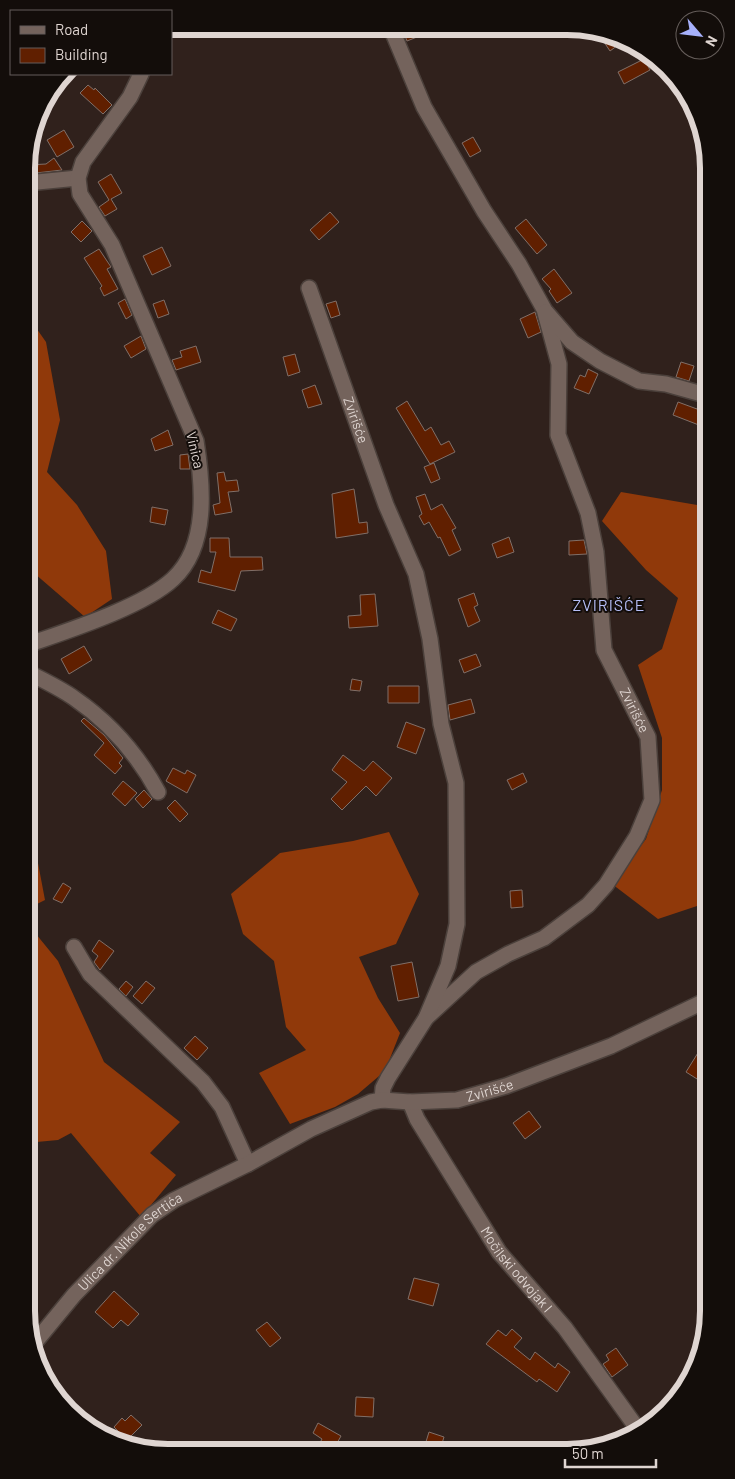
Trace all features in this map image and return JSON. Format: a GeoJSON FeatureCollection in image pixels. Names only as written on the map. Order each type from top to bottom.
{"type":"FeatureCollection","features":[{"type":"Feature","properties":{"kind":"street","name":"Zvirišće"},"geometry":{"type":"LineString","coordinates":[[395,35],[424,107],[484,210],[520,264],[544,309],[572,342],[600,361],[639,381],[666,384],[700,393]]}},
{"type":"Feature","properties":{"kind":"street"},"geometry":{"type":"LineString","coordinates":[[35,182],[78,178],[83,162],[130,97],[141,75]]}},
{"type":"Feature","properties":{"kind":"street","name":"Vinica"},"geometry":{"type":"LineString","coordinates":[[35,642],[146,598],[173,579],[186,561],[198,534],[201,496],[200,467],[196,441],[112,245],[80,194],[78,178]]}},
{"type":"Feature","properties":{"kind":"street","name":"Zvirišće"},"geometry":{"type":"LineString","coordinates":[[309,288],[386,504],[416,574],[430,639],[441,724],[456,783],[457,924],[448,966],[426,1018],[388,1078],[382,1100],[410,1102],[457,1100],[506,1086],[610,1046],[700,1006]]}},
{"type":"Feature","properties":{"kind":"street","name":"Zvirišće"},"geometry":{"type":"LineString","coordinates":[[426,1018],[476,972],[508,954],[544,938],[588,905],[606,884],[637,836],[652,800],[648,737],[604,650],[596,552],[588,513],[558,435],[559,364],[544,309]]}},
{"type":"Feature","properties":{"kind":"street"},"geometry":{"type":"LineString","coordinates":[[35,676],[73,696],[99,716],[144,766],[158,792]]}},
{"type":"Feature","properties":{"kind":"street"},"geometry":{"type":"LineString","coordinates":[[74,947],[90,974],[203,1082],[222,1107],[248,1164]]}},
{"type":"Feature","properties":{"kind":"street","name":"Ulica dr. Nikole Sertića"},"geometry":{"type":"LineString","coordinates":[[38,1338],[74,1295],[152,1215],[174,1200],[248,1164],[310,1129],[370,1102],[382,1100]]}},
{"type":"Feature","properties":{"kind":"street","name":"Močilski odvojak I"},"geometry":{"type":"LineString","coordinates":[[410,1102],[417,1119],[499,1252],[565,1328],[635,1425]]}},
{"type":"Feature","properties":{"kind":"shaded area"},"geometry":{"type":"Polygon","coordinates":[[[35,326],[46,342],[60,420],[47,472],[77,505],[106,551],[112,599],[85,617],[35,574],[35,326]]]}},
{"type":"Feature","properties":{"kind":"shaded area"},"geometry":{"type":"Polygon","coordinates":[[[621,492],[700,505],[700,905],[658,919],[612,884],[646,839],[662,790],[662,738],[638,665],[662,649],[678,598],[646,570],[602,521],[621,492]]]}},
{"type":"Feature","properties":{"kind":"shaded area"},"geometry":{"type":"Polygon","coordinates":[[[389,832],[419,894],[396,944],[359,957],[378,998],[400,1033],[385,1071],[358,1094],[335,1107],[290,1124],[259,1073],[306,1050],[286,1027],[274,961],[243,934],[231,894],[280,853],[353,841],[389,832]]]}},
{"type":"Feature","properties":{"kind":"shaded area"},"geometry":{"type":"Polygon","coordinates":[[[35,847],[45,900],[35,905],[35,847]]]}},
{"type":"Feature","properties":{"kind":"shaded area"},"geometry":{"type":"Polygon","coordinates":[[[35,933],[58,961],[104,1062],[180,1122],[150,1153],[176,1175],[141,1217],[71,1133],[58,1140],[35,1142],[35,933]]]}},
{"type":"Feature","properties":{"kind":"building"},"geometry":{"type":"Polygon","coordinates":[[[405,35],[422,35],[407,41],[405,35]]]}},
{"type":"Feature","properties":{"kind":"building"},"geometry":{"type":"Polygon","coordinates":[[[604,42],[610,42],[618,45],[610,51],[604,42]]]}},
{"type":"Feature","properties":{"kind":"building"},"geometry":{"type":"Polygon","coordinates":[[[644,59],[650,70],[624,84],[618,72],[644,59]]]}},
{"type":"Feature","properties":{"kind":"building"},"geometry":{"type":"Polygon","coordinates":[[[88,85],[94,90],[95,88],[112,105],[103,114],[80,93],[88,85]]]}},
{"type":"Feature","properties":{"kind":"building"},"geometry":{"type":"Polygon","coordinates":[[[64,130],[74,147],[57,157],[47,140],[64,130]]]}},
{"type":"Feature","properties":{"kind":"building"},"geometry":{"type":"Polygon","coordinates":[[[473,137],[481,151],[470,157],[462,143],[473,137]]]}},
{"type":"Feature","properties":{"kind":"building"},"geometry":{"type":"Polygon","coordinates":[[[54,158],[62,170],[35,173],[35,165],[46,164],[54,158]]]}},
{"type":"Feature","properties":{"kind":"building"},"geometry":{"type":"Polygon","coordinates":[[[111,174],[122,193],[111,199],[117,209],[105,216],[99,207],[109,200],[98,182],[111,174]]]}},
{"type":"Feature","properties":{"kind":"building"},"geometry":{"type":"Polygon","coordinates":[[[330,212],[339,222],[319,240],[310,230],[330,212]]]}},
{"type":"Feature","properties":{"kind":"building"},"geometry":{"type":"Polygon","coordinates":[[[526,219],[547,245],[537,254],[515,228],[526,219]]]}},
{"type":"Feature","properties":{"kind":"building"},"geometry":{"type":"Polygon","coordinates":[[[82,221],[92,231],[81,242],[71,232],[82,221]]]}},
{"type":"Feature","properties":{"kind":"building"},"geometry":{"type":"Polygon","coordinates":[[[162,247],[171,266],[152,275],[143,256],[162,247]]]}},
{"type":"Feature","properties":{"kind":"building"},"geometry":{"type":"Polygon","coordinates":[[[99,249],[111,267],[107,269],[118,289],[104,296],[100,288],[102,286],[84,258],[99,249]]]}},
{"type":"Feature","properties":{"kind":"building"},"geometry":{"type":"Polygon","coordinates":[[[554,269],[572,293],[557,303],[549,291],[551,289],[542,279],[554,269]]]}},
{"type":"Feature","properties":{"kind":"building"},"geometry":{"type":"Polygon","coordinates":[[[125,299],[132,315],[126,319],[118,303],[125,299]]]}},
{"type":"Feature","properties":{"kind":"building"},"geometry":{"type":"Polygon","coordinates":[[[164,300],[169,314],[158,318],[153,304],[164,300]]]}},
{"type":"Feature","properties":{"kind":"building"},"geometry":{"type":"Polygon","coordinates":[[[336,301],[340,315],[331,318],[326,304],[336,301]]]}},
{"type":"Feature","properties":{"kind":"building"},"geometry":{"type":"Polygon","coordinates":[[[535,312],[541,332],[528,338],[520,319],[535,312]]]}},
{"type":"Feature","properties":{"kind":"building"},"geometry":{"type":"Polygon","coordinates":[[[141,336],[146,349],[131,358],[124,346],[141,336]]]}},
{"type":"Feature","properties":{"kind":"building"},"geometry":{"type":"Polygon","coordinates":[[[196,346],[201,362],[176,370],[172,360],[182,357],[180,351],[196,346]]]}},
{"type":"Feature","properties":{"kind":"building"},"geometry":{"type":"Polygon","coordinates":[[[295,354],[300,372],[288,376],[283,357],[295,354]]]}},
{"type":"Feature","properties":{"kind":"building"},"geometry":{"type":"Polygon","coordinates":[[[681,362],[694,366],[689,381],[676,377],[681,362]]]}},
{"type":"Feature","properties":{"kind":"building"},"geometry":{"type":"Polygon","coordinates":[[[588,369],[598,374],[589,394],[574,388],[580,375],[585,377],[588,369]]]}},
{"type":"Feature","properties":{"kind":"building"},"geometry":{"type":"Polygon","coordinates":[[[315,385],[322,404],[308,408],[302,390],[315,385]]]}},
{"type":"Feature","properties":{"kind":"building"},"geometry":{"type":"Polygon","coordinates":[[[407,401],[425,431],[431,427],[441,445],[449,441],[455,452],[430,464],[396,408],[407,401]]]}},
{"type":"Feature","properties":{"kind":"building"},"geometry":{"type":"Polygon","coordinates":[[[678,402],[697,409],[700,403],[700,425],[673,415],[678,402]]]}},
{"type":"Feature","properties":{"kind":"building"},"geometry":{"type":"Polygon","coordinates":[[[168,430],[173,445],[155,451],[151,439],[168,430]]]}},
{"type":"Feature","properties":{"kind":"building"},"geometry":{"type":"Polygon","coordinates":[[[188,454],[190,469],[180,469],[180,455],[188,454]]]}},
{"type":"Feature","properties":{"kind":"building"},"geometry":{"type":"Polygon","coordinates":[[[434,463],[440,479],[431,483],[424,467],[434,463]]]}},
{"type":"Feature","properties":{"kind":"building"},"geometry":{"type":"Polygon","coordinates":[[[224,472],[226,481],[237,480],[239,491],[228,492],[232,512],[215,515],[213,505],[220,503],[217,473],[224,472]]]}},
{"type":"Feature","properties":{"kind":"building"},"geometry":{"type":"Polygon","coordinates":[[[354,489],[359,523],[367,522],[368,533],[336,538],[332,494],[354,489]]]}},
{"type":"Feature","properties":{"kind":"building"},"geometry":{"type":"Polygon","coordinates":[[[425,494],[431,510],[442,504],[456,528],[452,530],[461,550],[449,556],[440,537],[438,538],[429,522],[424,525],[419,516],[422,514],[416,497],[425,494]]]}},
{"type":"Feature","properties":{"kind":"building"},"geometry":{"type":"Polygon","coordinates":[[[152,507],[168,510],[165,525],[150,522],[152,507]]]}},
{"type":"Feature","properties":{"kind":"building"},"geometry":{"type":"Polygon","coordinates":[[[509,537],[514,552],[497,558],[492,544],[509,537]]]}},
{"type":"Feature","properties":{"kind":"building"},"geometry":{"type":"Polygon","coordinates":[[[210,538],[229,538],[230,557],[262,557],[263,570],[241,571],[235,591],[198,582],[201,570],[211,573],[216,552],[210,552],[210,538]]]}},
{"type":"Feature","properties":{"kind":"building"},"geometry":{"type":"Polygon","coordinates":[[[584,540],[587,554],[569,555],[569,541],[584,540]]]}},
{"type":"Feature","properties":{"kind":"building"},"geometry":{"type":"Polygon","coordinates":[[[474,593],[478,605],[474,607],[480,621],[468,627],[458,599],[474,593]]]}},
{"type":"Feature","properties":{"kind":"building"},"geometry":{"type":"Polygon","coordinates":[[[375,594],[378,626],[349,628],[348,616],[361,615],[360,595],[375,594]]]}},
{"type":"Feature","properties":{"kind":"building"},"geometry":{"type":"Polygon","coordinates":[[[218,610],[237,619],[231,631],[212,623],[218,610]]]}},
{"type":"Feature","properties":{"kind":"building"},"geometry":{"type":"Polygon","coordinates":[[[84,646],[92,660],[69,674],[61,659],[84,646]]]}},
{"type":"Feature","properties":{"kind":"building"},"geometry":{"type":"Polygon","coordinates":[[[476,654],[481,666],[464,673],[459,660],[476,654]]]}},
{"type":"Feature","properties":{"kind":"building"},"geometry":{"type":"Polygon","coordinates":[[[352,679],[362,681],[360,691],[350,690],[352,679]]]}},
{"type":"Feature","properties":{"kind":"building"},"geometry":{"type":"Polygon","coordinates":[[[388,686],[419,686],[419,703],[388,703],[388,686]]]}},
{"type":"Feature","properties":{"kind":"building"},"geometry":{"type":"Polygon","coordinates":[[[471,699],[475,713],[450,720],[448,705],[471,699]]]}},
{"type":"Feature","properties":{"kind":"building"},"geometry":{"type":"Polygon","coordinates":[[[84,718],[104,735],[123,758],[119,763],[122,766],[115,774],[94,755],[104,743],[81,721],[84,718]]]}},
{"type":"Feature","properties":{"kind":"building"},"geometry":{"type":"Polygon","coordinates":[[[406,722],[425,729],[416,754],[397,747],[406,722]]]}},
{"type":"Feature","properties":{"kind":"building"},"geometry":{"type":"Polygon","coordinates":[[[343,755],[364,771],[373,761],[392,778],[376,796],[366,786],[342,810],[331,799],[347,782],[332,770],[343,755]]]}},
{"type":"Feature","properties":{"kind":"building"},"geometry":{"type":"Polygon","coordinates":[[[173,768],[185,774],[187,770],[196,775],[187,793],[166,781],[173,768]]]}},
{"type":"Feature","properties":{"kind":"building"},"geometry":{"type":"Polygon","coordinates":[[[523,773],[527,782],[512,790],[507,780],[523,773]]]}},
{"type":"Feature","properties":{"kind":"building"},"geometry":{"type":"Polygon","coordinates":[[[123,781],[137,793],[125,806],[112,794],[123,781]]]}},
{"type":"Feature","properties":{"kind":"building"},"geometry":{"type":"Polygon","coordinates":[[[144,790],[152,799],[143,808],[135,799],[144,790]]]}},
{"type":"Feature","properties":{"kind":"building"},"geometry":{"type":"Polygon","coordinates":[[[175,800],[188,814],[180,822],[167,808],[175,800]]]}},
{"type":"Feature","properties":{"kind":"building"},"geometry":{"type":"Polygon","coordinates":[[[63,883],[71,888],[62,903],[53,899],[63,883]]]}},
{"type":"Feature","properties":{"kind":"building"},"geometry":{"type":"Polygon","coordinates":[[[522,890],[523,907],[511,908],[510,891],[522,890]]]}},
{"type":"Feature","properties":{"kind":"building"},"geometry":{"type":"Polygon","coordinates":[[[99,940],[114,951],[100,970],[94,962],[98,956],[92,951],[99,940]]]}},
{"type":"Feature","properties":{"kind":"building"},"geometry":{"type":"Polygon","coordinates":[[[412,962],[419,997],[398,1001],[391,966],[412,962]]]}},
{"type":"Feature","properties":{"kind":"building"},"geometry":{"type":"Polygon","coordinates":[[[126,981],[133,987],[126,996],[119,989],[126,981]]]}},
{"type":"Feature","properties":{"kind":"building"},"geometry":{"type":"Polygon","coordinates":[[[146,981],[155,988],[142,1004],[133,996],[146,981]]]}},
{"type":"Feature","properties":{"kind":"building"},"geometry":{"type":"Polygon","coordinates":[[[195,1036],[208,1048],[197,1060],[184,1048],[195,1036]]]}},
{"type":"Feature","properties":{"kind":"building"},"geometry":{"type":"Polygon","coordinates":[[[700,1050],[700,1081],[686,1072],[700,1050]]]}},
{"type":"Feature","properties":{"kind":"building"},"geometry":{"type":"Polygon","coordinates":[[[529,1111],[541,1127],[525,1139],[513,1123],[529,1111]]]}},
{"type":"Feature","properties":{"kind":"building"},"geometry":{"type":"Polygon","coordinates":[[[414,1278],[439,1284],[433,1306],[408,1299],[414,1278]]]}},
{"type":"Feature","properties":{"kind":"building"},"geometry":{"type":"Polygon","coordinates":[[[114,1291],[139,1314],[128,1326],[121,1320],[113,1328],[95,1312],[114,1291]]]}},
{"type":"Feature","properties":{"kind":"building"},"geometry":{"type":"Polygon","coordinates":[[[267,1322],[281,1338],[270,1347],[256,1330],[267,1322]]]}},
{"type":"Feature","properties":{"kind":"building"},"geometry":{"type":"Polygon","coordinates":[[[512,1329],[522,1338],[514,1347],[530,1360],[535,1352],[555,1368],[558,1363],[570,1372],[557,1392],[539,1379],[537,1382],[486,1344],[498,1330],[506,1336],[512,1329]]]}},
{"type":"Feature","properties":{"kind":"building"},"geometry":{"type":"Polygon","coordinates":[[[616,1348],[628,1365],[612,1377],[603,1364],[609,1360],[606,1355],[616,1348]]]}},
{"type":"Feature","properties":{"kind":"building"},"geometry":{"type":"Polygon","coordinates":[[[356,1397],[374,1398],[373,1417],[355,1416],[356,1397]]]}},
{"type":"Feature","properties":{"kind":"building"},"geometry":{"type":"Polygon","coordinates":[[[131,1415],[142,1425],[129,1438],[123,1436],[114,1427],[122,1418],[125,1421],[131,1415]]]}},
{"type":"Feature","properties":{"kind":"building"},"geometry":{"type":"Polygon","coordinates":[[[318,1423],[341,1436],[336,1444],[319,1444],[322,1439],[313,1433],[318,1423]]]}},
{"type":"Feature","properties":{"kind":"building"},"geometry":{"type":"Polygon","coordinates":[[[429,1432],[444,1437],[442,1444],[425,1444],[429,1432]]]}},
{"type":"Feature","properties":{"kind":"district","name":"ZVIRIŠĆE"},"geometry":{"type":"Point","coordinates":[609,605]}}]}
